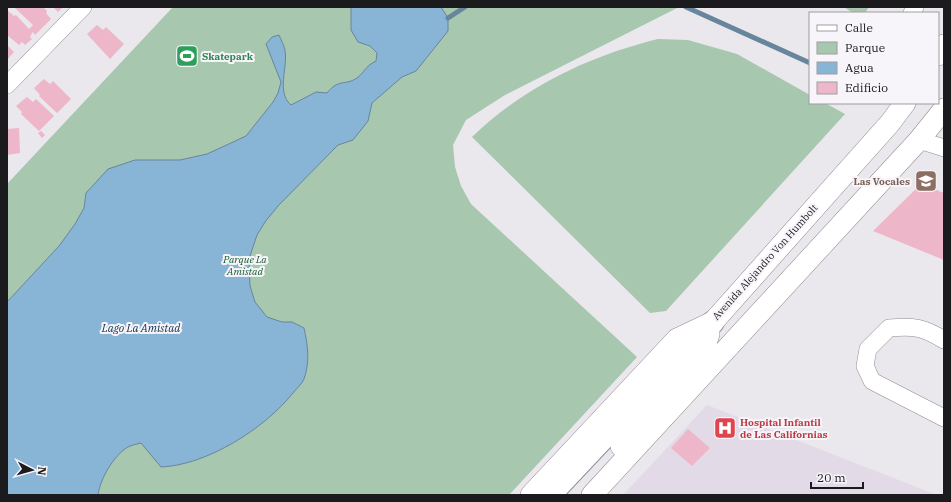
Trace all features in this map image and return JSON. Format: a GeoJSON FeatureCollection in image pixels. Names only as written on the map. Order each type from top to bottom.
{"type":"FeatureCollection","features":[{"type":"Feature","properties":{"kind":"highway"},"geometry":{"type":"LineString","coordinates":[[550,495],[713,322]]}},
{"type":"Feature","properties":{"kind":"main road","name":"Avenida Alejandro Von Humbolt"},"geometry":{"type":"LineString","coordinates":[[531,495],[677,339],[713,322],[890,123],[904,104]]}},
{"type":"Feature","properties":{"kind":"main road"},"geometry":{"type":"LineString","coordinates":[[592,495],[919,140],[944,109]]}},
{"type":"Feature","properties":{"kind":"main road"},"geometry":{"type":"LineString","coordinates":[[630,454],[621,446],[621,441],[698,354],[706,343],[713,322]]}},
{"type":"Feature","properties":{"kind":"street"},"geometry":{"type":"LineString","coordinates":[[7,86],[83,7]]}},
{"type":"Feature","properties":{"kind":"street"},"geometry":{"type":"LineString","coordinates":[[919,140],[944,148]]}},
{"type":"Feature","properties":{"kind":"street"},"geometry":{"type":"LineString","coordinates":[[944,340],[928,330],[906,326],[889,328],[868,349],[865,366],[872,381],[944,418]]}},
{"type":"Feature","properties":{"kind":"shaded area","name":"Hospital Infantil de Las Californias"},"geometry":{"type":"Polygon","coordinates":[[[707,405],[937,495],[623,495],[707,405]]]}},
{"type":"Feature","properties":{"kind":"green space","name":"Parque La Amistad"},"geometry":{"type":"Polygon","coordinates":[[[173,7],[679,7],[505,95],[466,120],[453,145],[455,167],[461,186],[471,204],[637,357],[509,495],[7,495],[7,184],[173,7]]]}},
{"type":"Feature","properties":{"kind":"green space"},"geometry":{"type":"Polygon","coordinates":[[[844,7],[869,7],[866,12],[852,12],[844,7]]]}},
{"type":"Feature","properties":{"kind":"green space"},"geometry":{"type":"Polygon","coordinates":[[[658,39],[688,40],[737,54],[809,94],[809,104],[827,104],[845,114],[666,311],[650,313],[472,137],[513,103],[536,89],[583,64],[632,46],[658,39]]]}},
{"type":"Feature","properties":{"kind":"water","name":"Lago La Amistad"},"geometry":{"type":"Polygon","coordinates":[[[351,7],[441,7],[448,18],[448,31],[416,71],[402,77],[372,103],[368,121],[353,140],[338,145],[278,206],[257,235],[249,259],[250,286],[255,302],[267,317],[282,322],[292,322],[304,328],[308,360],[306,373],[302,383],[281,406],[251,432],[233,443],[197,460],[179,465],[161,467],[141,443],[128,447],[113,461],[108,468],[98,495],[7,495],[7,302],[59,246],[75,224],[84,208],[86,193],[108,169],[135,160],[180,160],[207,154],[246,136],[273,102],[278,93],[281,82],[266,44],[272,37],[279,35],[285,48],[286,57],[283,87],[287,100],[291,105],[316,92],[327,93],[335,85],[349,82],[360,76],[369,65],[376,61],[377,53],[370,46],[358,42],[351,30],[351,7]]]}},
{"type":"Feature","properties":{"kind":"building"},"geometry":{"type":"Polygon","coordinates":[[[43,7],[51,19],[35,35],[33,32],[32,33],[30,37],[32,39],[25,45],[22,42],[19,45],[7,35],[7,10],[14,16],[16,15],[29,29],[33,25],[15,8],[43,7]]]}},
{"type":"Feature","properties":{"kind":"building"},"geometry":{"type":"Polygon","coordinates":[[[53,7],[63,7],[58,12],[53,7]]]}},
{"type":"Feature","properties":{"kind":"building"},"geometry":{"type":"Polygon","coordinates":[[[97,25],[103,30],[106,27],[124,44],[110,59],[87,34],[97,25]]]}},
{"type":"Feature","properties":{"kind":"building"},"geometry":{"type":"Polygon","coordinates":[[[7,45],[14,52],[7,60],[7,45]]]}},
{"type":"Feature","properties":{"kind":"building"},"geometry":{"type":"Polygon","coordinates":[[[44,79],[50,84],[53,81],[71,99],[57,113],[39,96],[40,95],[34,88],[44,79]]]}},
{"type":"Feature","properties":{"kind":"building"},"geometry":{"type":"Polygon","coordinates":[[[27,97],[33,102],[36,99],[54,116],[39,131],[21,114],[22,112],[16,106],[27,97]]]}},
{"type":"Feature","properties":{"kind":"building"},"geometry":{"type":"Polygon","coordinates":[[[19,128],[20,153],[7,155],[7,129],[19,128]]]}},
{"type":"Feature","properties":{"kind":"building"},"geometry":{"type":"Polygon","coordinates":[[[41,131],[45,135],[42,138],[38,133],[41,131]]]}},
{"type":"Feature","properties":{"kind":"building"},"geometry":{"type":"Polygon","coordinates":[[[921,184],[944,193],[944,260],[873,231],[921,184]]]}},
{"type":"Feature","properties":{"kind":"building"},"geometry":{"type":"Polygon","coordinates":[[[688,429],[710,448],[692,466],[671,448],[688,429]]]}},
{"type":"Feature","properties":{"kind":"waterway"},"geometry":{"type":"LineString","coordinates":[[448,18],[465,7]]}},
{"type":"Feature","properties":{"kind":"waterway"},"geometry":{"type":"LineString","coordinates":[[686,7],[809,63]]}},
{"type":"Feature","properties":{"kind":"place","name":"Skatepark"},"geometry":{"type":"Point","coordinates":[187,56]}},
{"type":"Feature","properties":{"kind":"place","name":"Las Vocales"},"geometry":{"type":"Point","coordinates":[926,181]}},
{"type":"Feature","properties":{"kind":"place","name":"Hospital Infantil de Las Californias"},"geometry":{"type":"Point","coordinates":[725,428]}}]}
